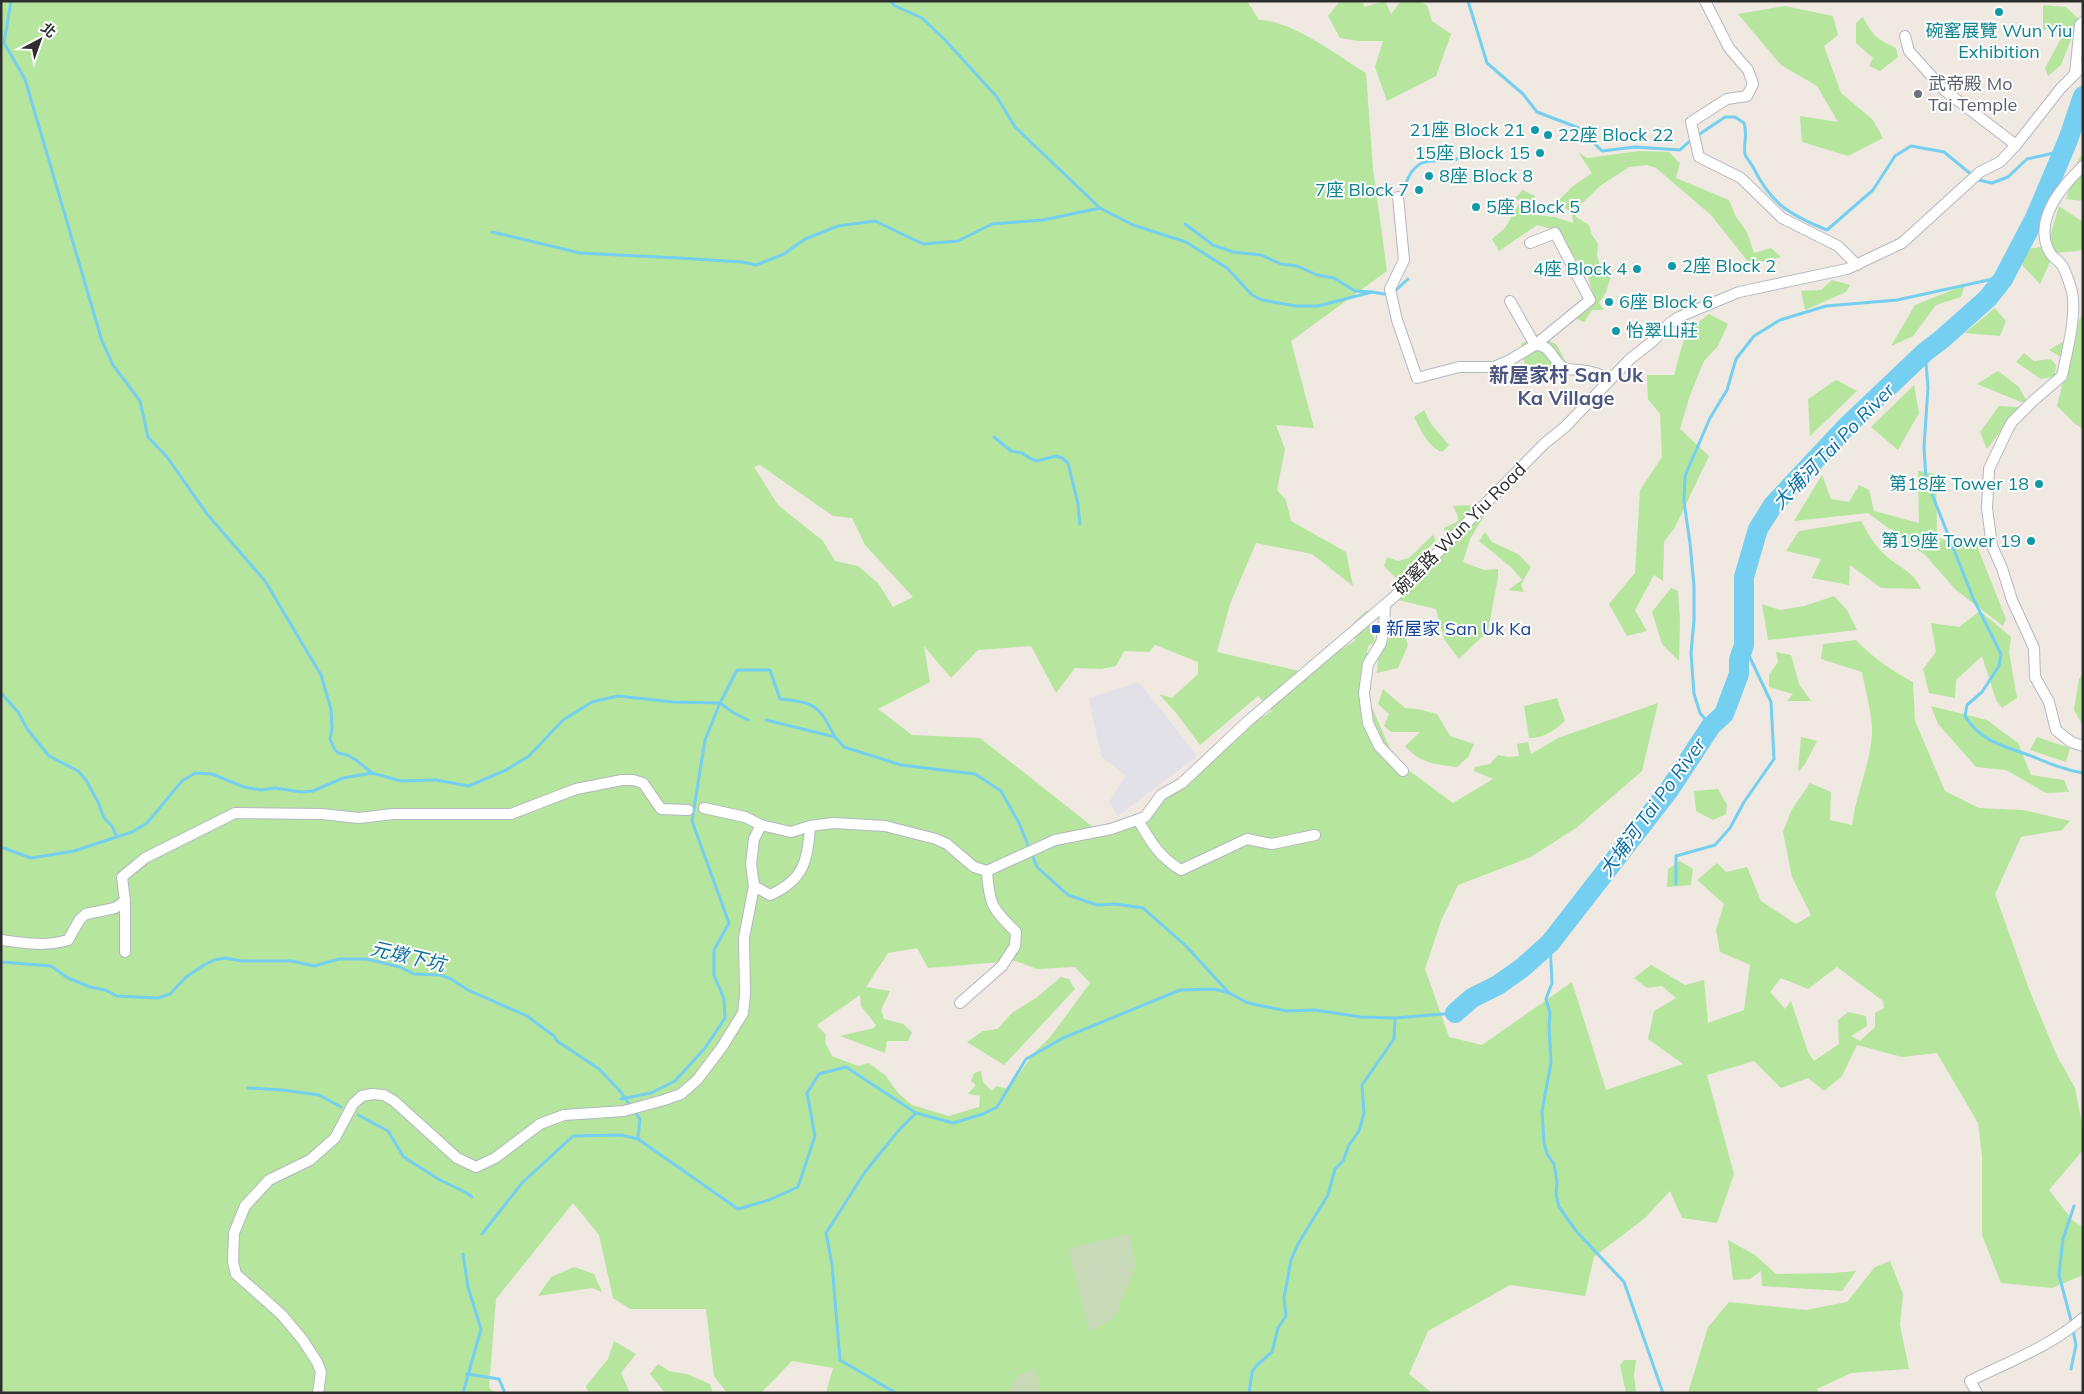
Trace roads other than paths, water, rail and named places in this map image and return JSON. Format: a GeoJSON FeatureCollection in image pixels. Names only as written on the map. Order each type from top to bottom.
{"type":"FeatureCollection","features":[{"type":"Feature","properties":{"kind":"street"},"geometry":{"type":"LineString","coordinates":[[1705,1],[1729,48],[1748,70],[1753,84],[1746,96],[1727,99],[1691,122],[1699,157],[1741,178],[1782,218],[1838,246],[1857,265]]}},
{"type":"Feature","properties":{"kind":"street"},"geometry":{"type":"LineString","coordinates":[[2079,70],[2079,32],[2083,22]]}},
{"type":"Feature","properties":{"kind":"street"},"geometry":{"type":"LineString","coordinates":[[1905,36],[1909,51],[1944,90],[2016,145]]}},
{"type":"Feature","properties":{"kind":"street","name":"碗窰路 Wun Yiu Road"},"geometry":{"type":"LineString","coordinates":[[987,871],[1055,840],[1110,830],[1145,817],[1161,795],[1182,783],[1248,721],[1379,608],[1385,605],[1495,496],[1545,443],[1565,427],[1609,380],[1670,323],[1692,310],[1739,292],[1857,265],[1902,243],[1980,172],[2000,162],[2016,145],[2060,88],[2079,70]]}},
{"type":"Feature","properties":{"kind":"street"},"geometry":{"type":"LineString","coordinates":[[2083,166],[2065,183],[2052,204],[2044,226],[2046,244],[2051,255],[2063,266],[2071,289],[2074,307],[2062,376],[2033,401],[2012,422],[2008,429],[1990,469],[1987,508],[1992,546],[2002,568],[2012,600],[2034,648],[2035,677],[2049,702],[2056,730],[2071,742],[2083,746]]}},
{"type":"Feature","properties":{"kind":"street"},"geometry":{"type":"LineString","coordinates":[[1398,197],[1404,260],[1390,289],[1397,320],[1417,378],[1459,367],[1494,367],[1535,345],[1590,300],[1555,233],[1530,242]]}},
{"type":"Feature","properties":{"kind":"street"},"geometry":{"type":"LineString","coordinates":[[1510,301],[1535,345]]}},
{"type":"Feature","properties":{"kind":"street"},"geometry":{"type":"LineString","coordinates":[[1535,345],[1546,347],[1558,364],[1567,369],[1579,370],[1609,380]]}},
{"type":"Feature","properties":{"kind":"street"},"geometry":{"type":"LineString","coordinates":[[1385,605],[1381,643],[1368,664],[1364,693],[1368,723],[1379,746],[1403,771]]}},
{"type":"Feature","properties":{"kind":"street"},"geometry":{"type":"LineString","coordinates":[[125,952],[125,901],[122,877],[145,858],[235,813],[322,814],[359,818],[393,814],[511,814],[576,790],[622,780],[633,780],[643,783],[662,809],[688,810]]}},
{"type":"Feature","properties":{"kind":"street"},"geometry":{"type":"LineString","coordinates":[[704,808],[745,817],[761,825],[791,832],[810,826],[834,823],[886,826],[936,838],[947,844],[974,867],[987,871],[989,899],[998,915],[1016,932],[1015,946],[1002,966],[960,1003]]}},
{"type":"Feature","properties":{"kind":"street"},"geometry":{"type":"LineString","coordinates":[[1138,820],[1152,844],[1165,861],[1181,870],[1247,839],[1272,844],[1315,835]]}},
{"type":"Feature","properties":{"kind":"street"},"geometry":{"type":"LineString","coordinates":[[318,1393],[319,1367],[302,1339],[282,1316],[236,1274],[233,1262],[234,1233],[245,1206],[269,1180],[310,1160],[335,1138],[353,1104],[366,1095],[384,1095],[394,1101],[457,1158],[476,1166],[495,1158],[540,1124],[564,1115],[624,1111],[681,1094],[697,1080],[722,1047],[743,1013],[745,995],[744,938],[754,886],[751,864],[752,853],[754,839],[761,825]]}},
{"type":"Feature","properties":{"kind":"street"},"geometry":{"type":"LineString","coordinates":[[754,886],[770,895],[783,890],[793,881],[801,872],[805,861],[810,826]]}},
{"type":"Feature","properties":{"kind":"street"},"geometry":{"type":"LineString","coordinates":[[1,940],[26,944],[58,943],[68,940],[80,919],[86,914],[115,908],[125,901]]}},
{"type":"Feature","properties":{"kind":"street"},"geometry":{"type":"LineString","coordinates":[[1976,1393],[1970,1381],[2039,1347],[2083,1318]]}},
{"type":"Feature","properties":{"kind":"waterway"},"geometry":{"type":"LineString","coordinates":[[11,1],[4,43],[25,79],[102,341],[113,365],[140,401],[148,437],[167,457],[207,514],[265,581],[321,675],[331,709],[332,728],[330,739],[335,750],[356,760],[372,773]]}},
{"type":"Feature","properties":{"kind":"waterway"},"geometry":{"type":"LineString","coordinates":[[890,1],[895,6],[922,18],[946,41],[997,97],[1015,127],[1100,208]]}},
{"type":"Feature","properties":{"kind":"waterway"},"geometry":{"type":"LineString","coordinates":[[1468,1],[1487,63],[1523,94],[1537,112],[1579,128],[1602,151],[1635,147],[1680,150],[1695,137],[1725,117],[1735,117],[1744,123],[1746,157],[1767,190],[1783,207],[1802,219],[1827,230],[1873,190],[1895,156],[1911,146],[1944,152],[1978,180],[1992,183],[2008,177],[2027,159],[2063,151]]}},
{"type":"Feature","properties":{"kind":"waterway","name":"大埔河 Tai Po River"},"geometry":{"type":"LineString","coordinates":[[1455,1013],[1472,998],[1498,985],[1522,968],[1550,943],[1669,790],[1711,726],[1724,714],[1739,674],[1739,660],[1744,645],[1744,577],[1758,529],[1773,505],[1846,427],[1925,352],[1988,298],[2003,279],[2035,218],[2068,140],[2083,96]]}},
{"type":"Feature","properties":{"kind":"waterway"},"geometry":{"type":"LineString","coordinates":[[1401,199],[1411,173],[1422,163],[1449,161],[1476,155]]}},
{"type":"Feature","properties":{"kind":"waterway"},"geometry":{"type":"LineString","coordinates":[[492,232],[580,253],[742,262],[756,265],[784,254],[805,239],[838,226],[875,221],[923,244],[958,241],[992,224],[1043,220],[1100,208],[1133,225],[1186,242],[1227,268],[1252,295],[1262,300],[1296,306],[1318,306],[1372,292],[1384,294],[1396,290],[1408,279]]}},
{"type":"Feature","properties":{"kind":"waterway"},"geometry":{"type":"LineString","coordinates":[[1185,224],[1213,245],[1233,252],[1261,255],[1281,264],[1297,266],[1317,275],[1334,278],[1355,291],[1372,292]]}},
{"type":"Feature","properties":{"kind":"waterway"},"geometry":{"type":"LineString","coordinates":[[1711,726],[1700,713],[1694,694],[1691,653],[1694,620],[1694,586],[1684,502],[1685,476],[1710,418],[1727,390],[1736,359],[1754,336],[1780,320],[1826,306],[1897,300],[1993,279],[2003,279]]}},
{"type":"Feature","properties":{"kind":"waterway"},"geometry":{"type":"LineString","coordinates":[[1925,352],[1928,387],[1924,447],[1926,479],[1973,598],[2001,654],[1999,666],[1982,692],[1967,705],[1965,716],[1979,732],[1996,743],[2058,766],[2083,773]]}},
{"type":"Feature","properties":{"kind":"waterway"},"geometry":{"type":"LineString","coordinates":[[994,437],[1011,451],[1022,453],[1031,459],[1037,461],[1056,456],[1068,463],[1078,504],[1080,524]]}},
{"type":"Feature","properties":{"kind":"waterway"},"geometry":{"type":"LineString","coordinates":[[1676,884],[1676,856],[1715,845],[1730,828],[1744,802],[1774,759],[1771,702],[1744,645]]}},
{"type":"Feature","properties":{"kind":"waterway"},"geometry":{"type":"LineString","coordinates":[[621,1099],[651,1093],[675,1081],[705,1048],[725,1018],[724,999],[714,975],[714,950],[729,923],[692,821],[705,740],[720,703],[737,670],[770,670],[780,699],[802,702],[815,708],[820,712],[835,737]]}},
{"type":"Feature","properties":{"kind":"waterway"},"geometry":{"type":"LineString","coordinates":[[1,693],[18,712],[28,730],[49,756],[78,771],[86,780],[104,818],[112,826],[116,835]]}},
{"type":"Feature","properties":{"kind":"waterway"},"geometry":{"type":"LineString","coordinates":[[1,847],[31,858],[74,851],[132,832],[147,823],[182,781],[195,773],[212,774],[244,787],[261,790],[275,788],[301,792],[313,791],[343,778],[372,773],[401,781],[436,780],[469,786],[506,770],[529,756],[563,720],[592,702],[618,696],[673,702],[720,703],[748,720]]}},
{"type":"Feature","properties":{"kind":"waterway"},"geometry":{"type":"LineString","coordinates":[[766,720],[835,737],[844,747],[901,765],[975,774],[1001,791],[1019,823],[1037,867],[1068,895],[1097,905],[1115,904],[1143,908],[1186,946],[1229,993],[1248,1003],[1287,1011],[1315,1010],[1361,1017],[1395,1018],[1455,1013]]}},
{"type":"Feature","properties":{"kind":"waterway"},"geometry":{"type":"LineString","coordinates":[[1550,943],[1552,983],[1546,999],[1550,1013],[1551,1063],[1542,1111],[1544,1143],[1547,1154],[1554,1164],[1557,1181],[1556,1195],[1559,1207],[1577,1232],[1624,1282],[1663,1393]]}},
{"type":"Feature","properties":{"kind":"waterway","name":"元墩下坑"},"geometry":{"type":"LineString","coordinates":[[1,962],[51,966],[68,978],[117,996],[158,998],[170,994],[186,977],[204,965],[214,960],[225,958],[242,961],[292,961],[314,966],[339,959],[366,959],[400,967],[414,974],[440,975],[451,979],[468,990],[527,1016],[554,1036],[557,1041],[599,1069],[620,1091],[640,1119],[638,1139]]}},
{"type":"Feature","properties":{"kind":"waterway"},"geometry":{"type":"LineString","coordinates":[[482,1234],[522,1183],[573,1136],[621,1135],[638,1139],[738,1209],[769,1200],[798,1187],[815,1136],[807,1093],[819,1074],[846,1067],[916,1113],[953,1123],[983,1114],[997,1107],[1026,1059],[1063,1038],[1180,990],[1214,989],[1229,993]]}},
{"type":"Feature","properties":{"kind":"waterway"},"geometry":{"type":"LineString","coordinates":[[1249,1393],[1252,1372],[1272,1352],[1278,1328],[1286,1316],[1284,1298],[1291,1260],[1298,1244],[1328,1195],[1335,1169],[1343,1161],[1349,1145],[1359,1131],[1364,1113],[1362,1085],[1394,1039],[1395,1018]]}},
{"type":"Feature","properties":{"kind":"waterway"},"geometry":{"type":"LineString","coordinates":[[248,1088],[319,1095],[341,1107]]}},
{"type":"Feature","properties":{"kind":"waterway"},"geometry":{"type":"LineString","coordinates":[[896,1393],[840,1360],[832,1264],[826,1233],[865,1172],[899,1130],[916,1113]]}},
{"type":"Feature","properties":{"kind":"waterway"},"geometry":{"type":"LineString","coordinates":[[358,1115],[388,1131],[403,1156],[440,1180],[472,1197]]}},
{"type":"Feature","properties":{"kind":"waterway"},"geometry":{"type":"LineString","coordinates":[[2072,1324],[2059,1275],[2063,1239],[2074,1206]]}},
{"type":"Feature","properties":{"kind":"waterway"},"geometry":{"type":"LineString","coordinates":[[463,1254],[468,1287],[481,1329],[463,1393]]}},
{"type":"Feature","properties":{"kind":"waterway"},"geometry":{"type":"LineString","coordinates":[[2071,1369],[2076,1345],[2073,1330]]}},
{"type":"Feature","properties":{"kind":"waterway"},"geometry":{"type":"LineString","coordinates":[[467,1374],[499,1379],[505,1393]]}},
{"type":"Feature","properties":{"kind":"place","name":"碗窰展覽 Wun Yiu Exhibition"},"geometry":{"type":"Point","coordinates":[1999,12]}},
{"type":"Feature","properties":{"kind":"place","name":"武帝殿 Mo Tai Temple"},"geometry":{"type":"Point","coordinates":[1918,94]}},
{"type":"Feature","properties":{"kind":"place","name":"21座 Block 21"},"geometry":{"type":"Point","coordinates":[1535,130]}},
{"type":"Feature","properties":{"kind":"place","name":"22座 Block 22"},"geometry":{"type":"Point","coordinates":[1548,135]}},
{"type":"Feature","properties":{"kind":"place","name":"15座 Block 15"},"geometry":{"type":"Point","coordinates":[1540,153]}},
{"type":"Feature","properties":{"kind":"place","name":"8座 Block 8"},"geometry":{"type":"Point","coordinates":[1429,176]}},
{"type":"Feature","properties":{"kind":"place","name":"7座 Block 7"},"geometry":{"type":"Point","coordinates":[1419,190]}},
{"type":"Feature","properties":{"kind":"place","name":"5座 Block 5"},"geometry":{"type":"Point","coordinates":[1476,207]}},
{"type":"Feature","properties":{"kind":"place","name":"2座 Block 2"},"geometry":{"type":"Point","coordinates":[1672,266]}},
{"type":"Feature","properties":{"kind":"place","name":"4座 Block 4"},"geometry":{"type":"Point","coordinates":[1637,269]}},
{"type":"Feature","properties":{"kind":"place","name":"6座 Block 6"},"geometry":{"type":"Point","coordinates":[1609,302]}},
{"type":"Feature","properties":{"kind":"place","name":"怡翠山莊"},"geometry":{"type":"Point","coordinates":[1616,331]}},
{"type":"Feature","properties":{"kind":"place","name":"第18座 Tower 18"},"geometry":{"type":"Point","coordinates":[2039,484]}},
{"type":"Feature","properties":{"kind":"place","name":"第19座 Tower 19"},"geometry":{"type":"Point","coordinates":[2031,541]}},
{"type":"Feature","properties":{"kind":"place","name":"新屋家 San Uk Ka"},"geometry":{"type":"Point","coordinates":[1376,629]}},
{"type":"Feature","properties":{"kind":"district","name":"新屋家村 San Uk Ka Village"},"geometry":{"type":"Point","coordinates":[1566,386]}}]}
